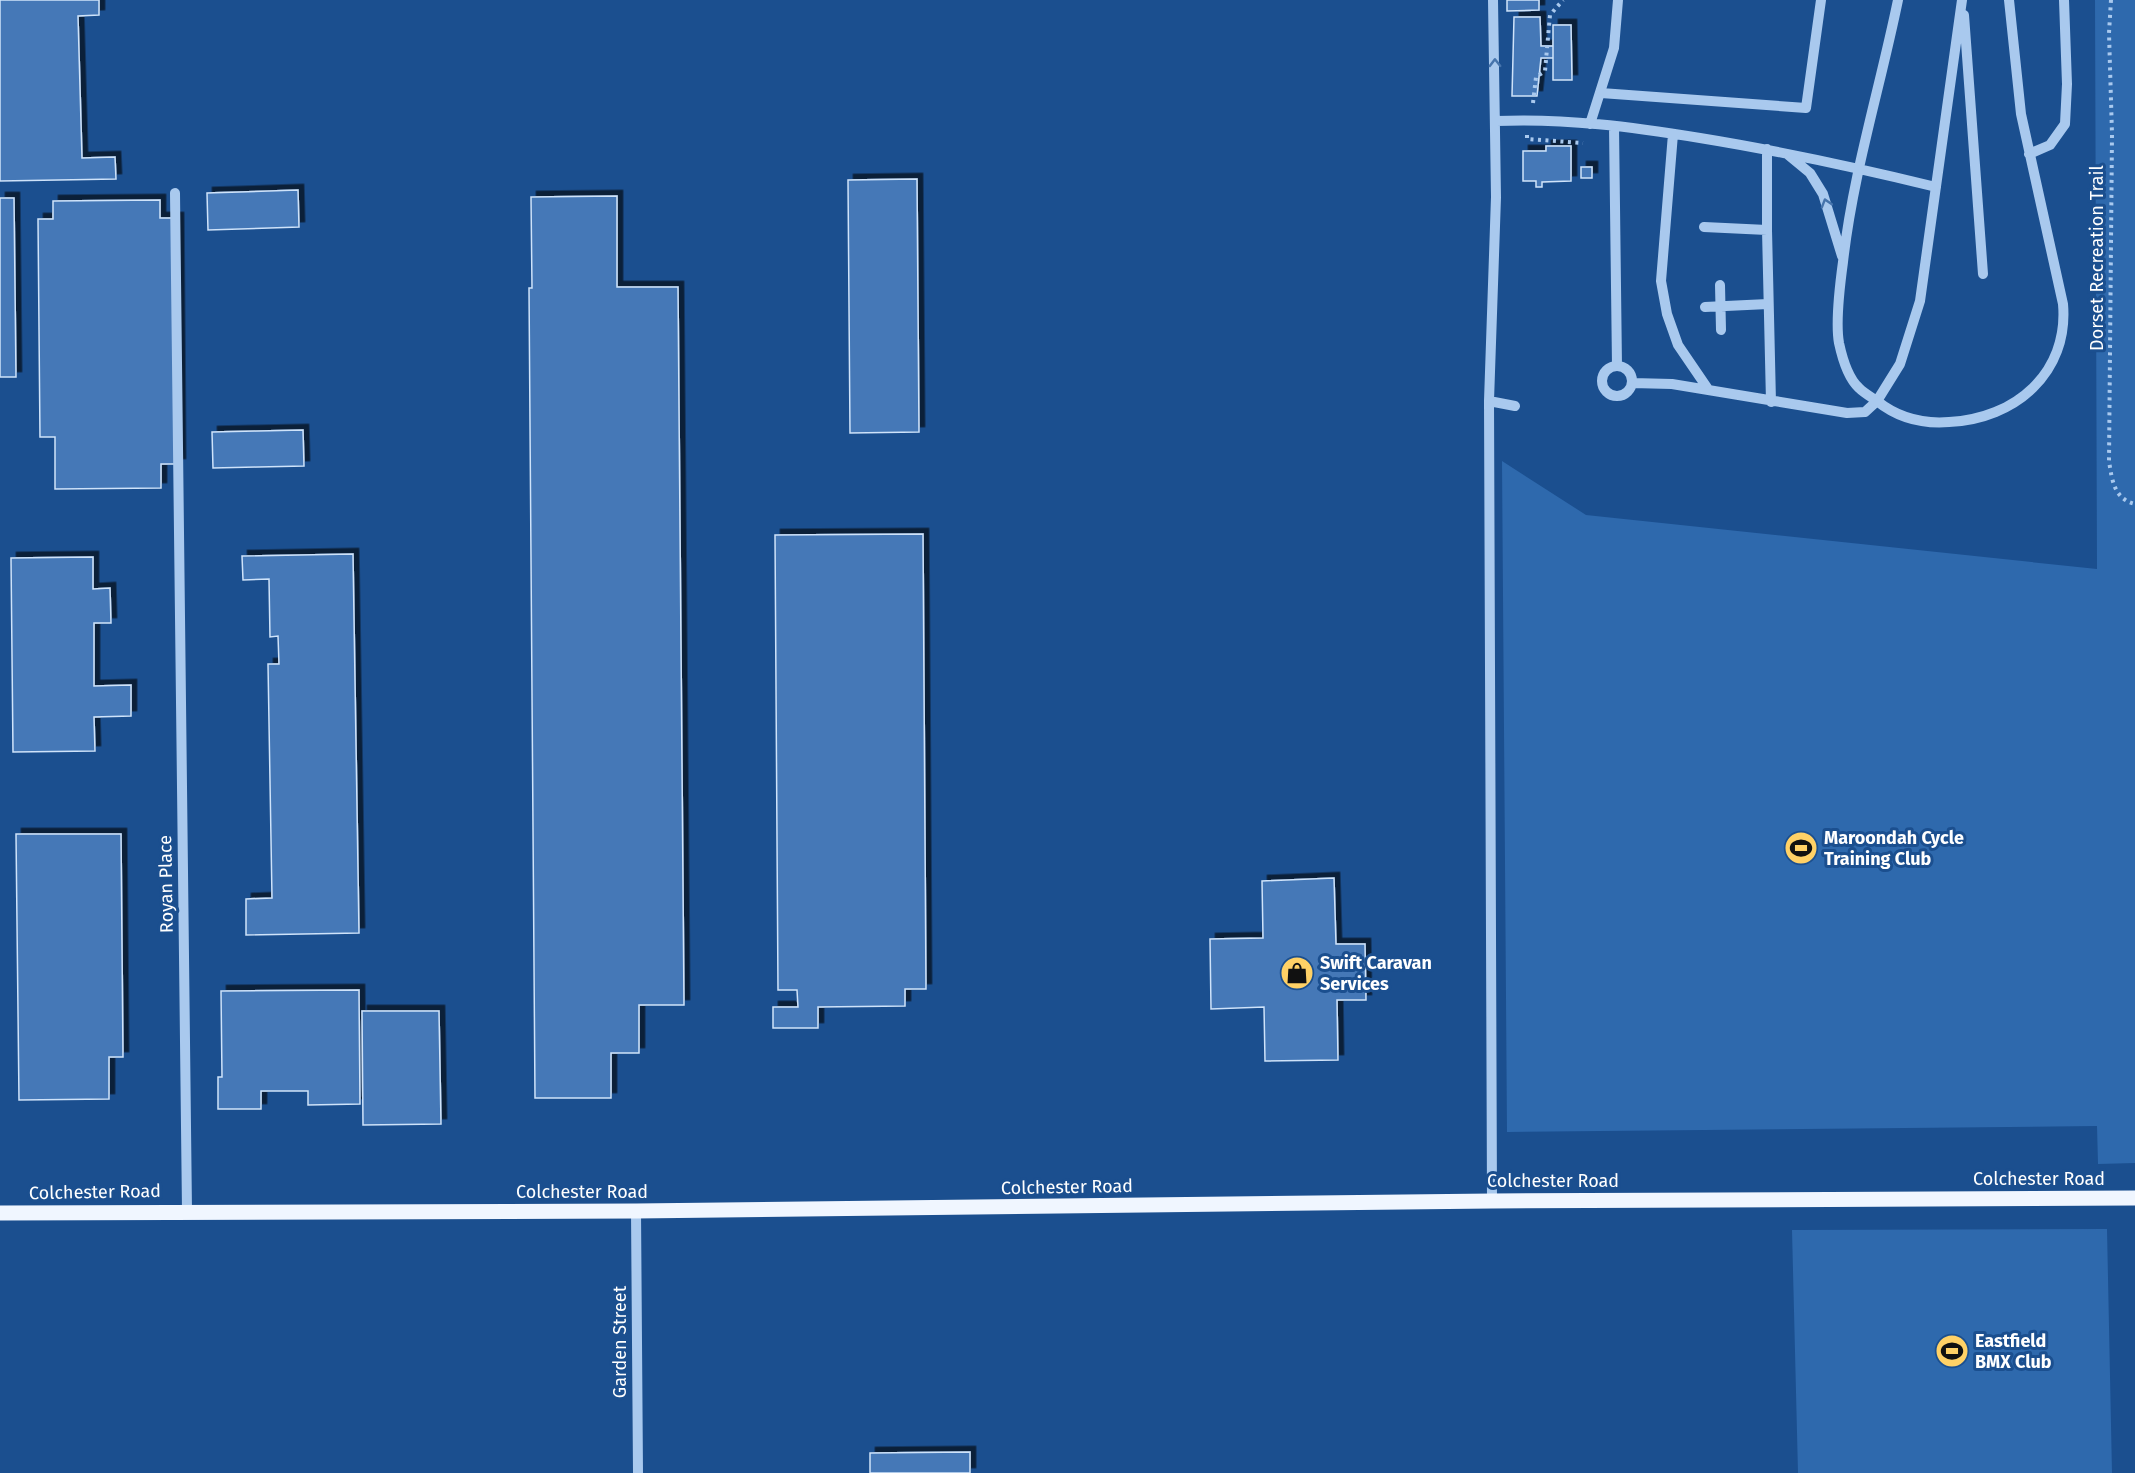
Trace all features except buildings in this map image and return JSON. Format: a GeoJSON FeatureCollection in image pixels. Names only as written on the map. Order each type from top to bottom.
{"type":"FeatureCollection","features":[{"type":"Feature","properties":{"kind":"main road","name":"Colchester Road"},"geometry":{"type":"LineString","coordinates":[[0,1212],[636,1211],[1492,1201],[2135,1198]]}},
{"type":"Feature","properties":{"kind":"street"},"geometry":{"type":"LineString","coordinates":[[1492,1201],[1489,401],[1496,197],[1493,0]]}},
{"type":"Feature","properties":{"kind":"street"},"geometry":{"type":"LineString","coordinates":[[1590,124],[1614,48],[1618,0]]}},
{"type":"Feature","properties":{"kind":"street"},"geometry":{"type":"LineString","coordinates":[[1601,93],[1806,108],[1821,0]]}},
{"type":"Feature","properties":{"kind":"street"},"geometry":{"type":"LineString","coordinates":[[1898,0],[1858,168],[1846,229],[1839,288],[1839,341],[1845,366],[1857,387],[1897,415],[1941,423],[1977,420],[1997,413],[2017,402],[2042,378],[2054,360],[2063,334],[2063,304],[2021,114],[2009,0]]}},
{"type":"Feature","properties":{"kind":"street"},"geometry":{"type":"LineString","coordinates":[[1632,383],[1672,384],[1708,389],[1772,402],[1847,413],[1865,412],[1877,401],[1900,364],[1920,301],[1963,0]]}},
{"type":"Feature","properties":{"kind":"street"},"geometry":{"type":"LineString","coordinates":[[1963,0],[1983,274]]}},
{"type":"Feature","properties":{"kind":"street"},"geometry":{"type":"LineString","coordinates":[[2029,154],[2050,145],[2065,124],[2067,84],[2064,0]]}},
{"type":"Feature","properties":{"kind":"street"},"geometry":{"type":"LineString","coordinates":[[1496,121],[1530,120],[1590,124],[1673,134],[1767,149],[1936,187]]}},
{"type":"Feature","properties":{"kind":"street"},"geometry":{"type":"LineString","coordinates":[[1614,126],[1617,366]]}},
{"type":"Feature","properties":{"kind":"street"},"geometry":{"type":"LineString","coordinates":[[1673,134],[1661,281],[1667,314],[1678,345],[1708,389]]}},
{"type":"Feature","properties":{"kind":"street"},"geometry":{"type":"LineString","coordinates":[[1767,149],[1768,304],[1772,402]]}},
{"type":"Feature","properties":{"kind":"street"},"geometry":{"type":"LineString","coordinates":[[1786,153],[1809,173],[1823,194],[1843,259]]}},
{"type":"Feature","properties":{"kind":"street","name":"Royan Place"},"geometry":{"type":"LineString","coordinates":[[175,193],[187,1211]]}},
{"type":"Feature","properties":{"kind":"street"},"geometry":{"type":"LineString","coordinates":[[1704,227],[1767,230]]}},
{"type":"Feature","properties":{"kind":"street"},"geometry":{"type":"LineString","coordinates":[[1720,285],[1721,330]]}},
{"type":"Feature","properties":{"kind":"street"},"geometry":{"type":"LineString","coordinates":[[1705,307],[1768,304]]}},
{"type":"Feature","properties":{"kind":"street"},"geometry":{"type":"LineString","coordinates":[[1617,366],[1628,371],[1632,377],[1632,383],[1625,394],[1618,396],[1606,391],[1603,385],[1603,379],[1610,368],[1617,366]]}},
{"type":"Feature","properties":{"kind":"street"},"geometry":{"type":"LineString","coordinates":[[1489,401],[1515,406]]}},
{"type":"Feature","properties":{"kind":"street","name":"Garden Street"},"geometry":{"type":"LineString","coordinates":[[636,1211],[638,1473]]}},
{"type":"Feature","properties":{"kind":"path"},"geometry":{"type":"LineString","coordinates":[[1533,103],[1536,77],[1545,70],[1550,15],[1563,0]]}},
{"type":"Feature","properties":{"kind":"path","name":"Dorset Recreation Trail"},"geometry":{"type":"LineString","coordinates":[[2111,0],[2109,33],[2112,146],[2109,461],[2114,488],[2129,503],[2135,504]]}},
{"type":"Feature","properties":{"kind":"path"},"geometry":{"type":"LineString","coordinates":[[1519,134],[1528,133],[1527,139],[1583,143]]}},
{"type":"Feature","properties":{"kind":"shaded area","name":"Maroondah Cycle Training Club"},"geometry":{"type":"Polygon","coordinates":[[[2095,0],[2135,0],[2135,1163],[2098,1164],[2097,1126],[1507,1132],[1502,461],[1586,515],[2097,569],[2095,0]]]}},
{"type":"Feature","properties":{"kind":"shaded area","name":"Eastfield BMX Club"},"geometry":{"type":"Polygon","coordinates":[[[2107,1229],[2112,1473],[1798,1473],[1792,1230],[2107,1229]]]}},
{"type":"Feature","properties":{"kind":"place","name":"Maroondah Cycle Training Club"},"geometry":{"type":"Point","coordinates":[1801,848]}},
{"type":"Feature","properties":{"kind":"place","name":"Swift Caravan Services"},"geometry":{"type":"Point","coordinates":[1297,973]}},
{"type":"Feature","properties":{"kind":"place","name":"Eastfield BMX Club"},"geometry":{"type":"Point","coordinates":[1952,1351]}}]}
